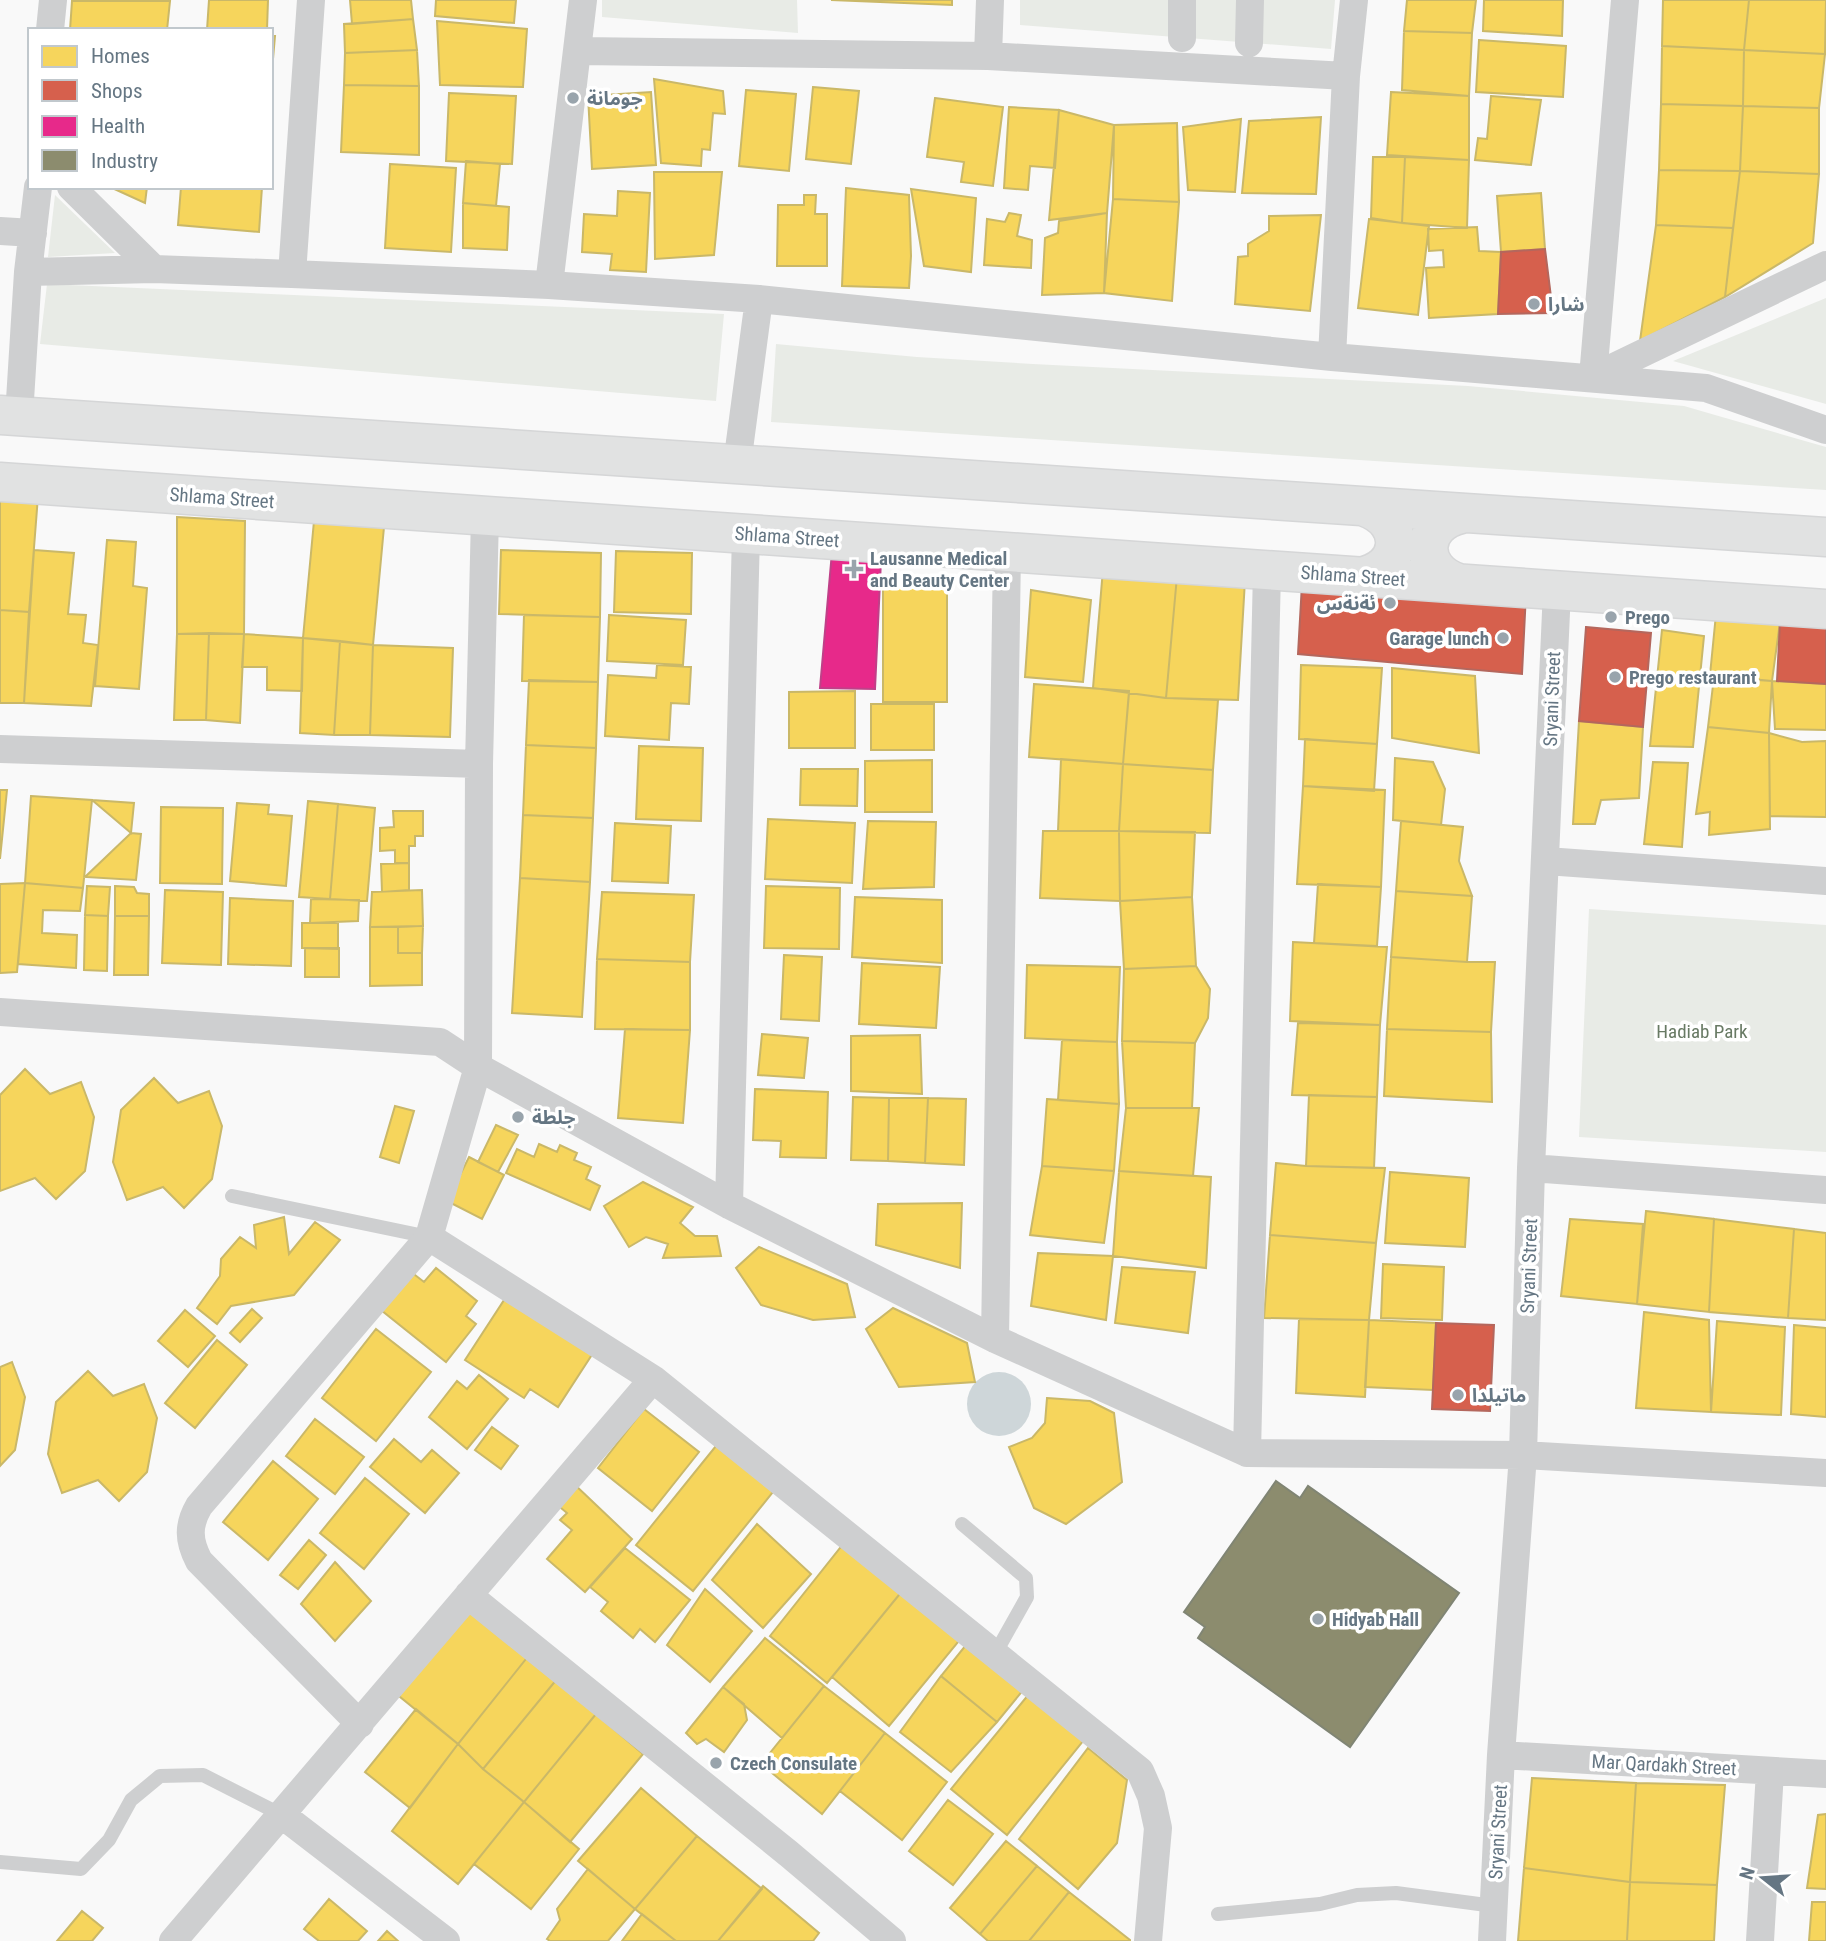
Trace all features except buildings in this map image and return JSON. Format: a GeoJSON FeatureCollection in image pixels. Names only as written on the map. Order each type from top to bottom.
{"type":"FeatureCollection","features":[{"type":"Feature","properties":{"kind":"main road"},"geometry":{"type":"LineString","coordinates":[[9,415],[1826,537]]}},
{"type":"Feature","properties":{"kind":"main road","name":"Shlama Street"},"geometry":{"type":"LineString","coordinates":[[0,482],[1826,609]]}},
{"type":"Feature","properties":{"kind":"main road"},"geometry":{"type":"LineString","coordinates":[[1359,577],[1372,575],[1384,568],[1392,558],[1395,545],[1395,532],[1388,520],[1378,511],[1366,507]]}},
{"type":"Feature","properties":{"kind":"main road"},"geometry":{"type":"LineString","coordinates":[[1458,583],[1446,579],[1436,571],[1430,560],[1428,547],[1431,534],[1438,524],[1461,513]]}},
{"type":"Feature","properties":{"kind":"street"},"geometry":{"type":"LineString","coordinates":[[50,28],[52,0]]}},
{"type":"Feature","properties":{"kind":"street"},"geometry":{"type":"LineString","coordinates":[[292,274],[311,0]]}},
{"type":"Feature","properties":{"kind":"street"},"geometry":{"type":"LineString","coordinates":[[549,285],[583,0]]}},
{"type":"Feature","properties":{"kind":"street"},"geometry":{"type":"LineString","coordinates":[[988,56],[990,0]]}},
{"type":"Feature","properties":{"kind":"street"},"geometry":{"type":"LineString","coordinates":[[1182,0],[1182,38]]}},
{"type":"Feature","properties":{"kind":"street"},"geometry":{"type":"LineString","coordinates":[[1249,43],[1250,0]]}},
{"type":"Feature","properties":{"kind":"street"},"geometry":{"type":"LineString","coordinates":[[1332,357],[1346,76],[1354,0]]}},
{"type":"Feature","properties":{"kind":"street"},"geometry":{"type":"LineString","coordinates":[[1593,377],[1625,0]]}},
{"type":"Feature","properties":{"kind":"street"},"geometry":{"type":"LineString","coordinates":[[578,51],[988,56],[1346,76]]}},
{"type":"Feature","properties":{"kind":"street"},"geometry":{"type":"LineString","coordinates":[[9,415],[38,189]]}},
{"type":"Feature","properties":{"kind":"street"},"geometry":{"type":"LineString","coordinates":[[73,189],[154,269]]}},
{"type":"Feature","properties":{"kind":"street"},"geometry":{"type":"LineString","coordinates":[[0,231],[33,233]]}},
{"type":"Feature","properties":{"kind":"street"},"geometry":{"type":"LineString","coordinates":[[1593,377],[1826,265]]}},
{"type":"Feature","properties":{"kind":"street"},"geometry":{"type":"LineString","coordinates":[[28,272],[154,269],[292,274],[549,285],[759,299],[1332,357],[1706,388],[1826,430]]}},
{"type":"Feature","properties":{"kind":"street"},"geometry":{"type":"LineString","coordinates":[[737,464],[759,299]]}},
{"type":"Feature","properties":{"kind":"street"},"geometry":{"type":"LineString","coordinates":[[360,1724],[199,1560],[192,1548],[189,1533],[192,1518],[200,1506],[429,1237],[478,1067],[479,764],[485,516]]}},
{"type":"Feature","properties":{"kind":"street"},"geometry":{"type":"LineString","coordinates":[[729,1205],[746,534]]}},
{"type":"Feature","properties":{"kind":"street"},"geometry":{"type":"LineString","coordinates":[[995,1339],[1007,552]]}},
{"type":"Feature","properties":{"kind":"street"},"geometry":{"type":"LineString","coordinates":[[1247,1453],[1267,570]]}},
{"type":"Feature","properties":{"kind":"street","name":"Sryani Street"},"geometry":{"type":"LineString","coordinates":[[1492,1941],[1501,1755],[1523,1455],[1531,1168],[1556,590]]}},
{"type":"Feature","properties":{"kind":"street"},"geometry":{"type":"LineString","coordinates":[[0,749],[479,764]]}},
{"type":"Feature","properties":{"kind":"street"},"geometry":{"type":"LineString","coordinates":[[1546,861],[1826,881]]}},
{"type":"Feature","properties":{"kind":"street"},"geometry":{"type":"LineString","coordinates":[[0,1012],[440,1042],[478,1067],[729,1205],[995,1339],[1247,1453],[1523,1455],[1826,1473]]}},
{"type":"Feature","properties":{"kind":"street"},"geometry":{"type":"LineString","coordinates":[[1531,1168],[1826,1190]]}},
{"type":"Feature","properties":{"kind":"street"},"geometry":{"type":"LineString","coordinates":[[429,1237],[653,1379],[1140,1771],[1151,1796],[1158,1828],[1148,1941]]}},
{"type":"Feature","properties":{"kind":"street"},"geometry":{"type":"LineString","coordinates":[[173,1941],[653,1379]]}},
{"type":"Feature","properties":{"kind":"street"},"geometry":{"type":"LineString","coordinates":[[468,1595],[789,1854],[892,1941]]}},
{"type":"Feature","properties":{"kind":"street","name":"Mar Qardakh Street"},"geometry":{"type":"LineString","coordinates":[[1501,1755],[1826,1774]]}},
{"type":"Feature","properties":{"kind":"street"},"geometry":{"type":"LineString","coordinates":[[1760,1941],[1770,1771]]}},
{"type":"Feature","properties":{"kind":"street"},"geometry":{"type":"LineString","coordinates":[[282,1815],[446,1941]]}},
{"type":"Feature","properties":{"kind":"lane"},"geometry":{"type":"LineString","coordinates":[[232,1196],[429,1237]]}},
{"type":"Feature","properties":{"kind":"lane"},"geometry":{"type":"LineString","coordinates":[[962,1524],[1026,1578],[1027,1597],[995,1654]]}},
{"type":"Feature","properties":{"kind":"lane"},"geometry":{"type":"LineString","coordinates":[[0,1862],[81,1868],[109,1840],[131,1800],[160,1776],[203,1775],[282,1815]]}},
{"type":"Feature","properties":{"kind":"lane"},"geometry":{"type":"LineString","coordinates":[[1218,1914],[1320,1904],[1357,1895],[1396,1893],[1494,1906]]}},
{"type":"Feature","properties":{"kind":"green space"},"geometry":{"type":"Polygon","coordinates":[[[602,0],[797,0],[798,33],[602,17],[602,0]]]}},
{"type":"Feature","properties":{"kind":"green space"},"geometry":{"type":"Polygon","coordinates":[[[1020,0],[1335,0],[1331,49],[1020,25],[1020,0]]]}},
{"type":"Feature","properties":{"kind":"green space"},"geometry":{"type":"Polygon","coordinates":[[[55,195],[115,253],[48,257],[55,195]]]}},
{"type":"Feature","properties":{"kind":"green space"},"geometry":{"type":"Polygon","coordinates":[[[47,284],[724,314],[716,401],[40,344],[47,284]]]}},
{"type":"Feature","properties":{"kind":"green space"},"geometry":{"type":"Polygon","coordinates":[[[1826,298],[1826,404],[1673,361],[1826,298]]]}},
{"type":"Feature","properties":{"kind":"green space"},"geometry":{"type":"Polygon","coordinates":[[[776,344],[917,357],[1468,386],[1684,406],[1826,447],[1826,490],[771,422],[776,344]]]}},
{"type":"Feature","properties":{"kind":"green space","name":"Hadiab Park"},"geometry":{"type":"Polygon","coordinates":[[[1589,909],[1826,925],[1826,1152],[1579,1137],[1589,909]]]}},
{"type":"Feature","properties":{"kind":"shaded area"},"geometry":{"type":"Polygon","coordinates":[[[999,1372],[1017,1378],[1025,1386],[1031,1404],[1025,1422],[1017,1430],[999,1436],[981,1430],[973,1422],[967,1404],[973,1386],[981,1378],[999,1372]]]}},
{"type":"Feature","properties":{"kind":"place","name":"جومانة"},"geometry":{"type":"Point","coordinates":[573,98]}},
{"type":"Feature","properties":{"kind":"place","name":"شارا"},"geometry":{"type":"Point","coordinates":[1534,304]}},
{"type":"Feature","properties":{"kind":"place","name":"Lausanne Medical and Beauty Center"},"geometry":{"type":"Point","coordinates":[854,569]}},
{"type":"Feature","properties":{"kind":"place","name":"ئةنةس"},"geometry":{"type":"Point","coordinates":[1390,603]}},
{"type":"Feature","properties":{"kind":"place","name":"Prego"},"geometry":{"type":"Point","coordinates":[1611,617]}},
{"type":"Feature","properties":{"kind":"place","name":"Garage lunch"},"geometry":{"type":"Point","coordinates":[1503,638]}},
{"type":"Feature","properties":{"kind":"place","name":"Prego restaurant"},"geometry":{"type":"Point","coordinates":[1615,677]}},
{"type":"Feature","properties":{"kind":"place","name":"جلطة"},"geometry":{"type":"Point","coordinates":[518,1117]}},
{"type":"Feature","properties":{"kind":"place","name":"ماتیلدا"},"geometry":{"type":"Point","coordinates":[1458,1395]}},
{"type":"Feature","properties":{"kind":"place","name":"Hidyab Hall"},"geometry":{"type":"Point","coordinates":[1318,1619]}},
{"type":"Feature","properties":{"kind":"place","name":"Czech Consulate"},"geometry":{"type":"Point","coordinates":[716,1763]}}]}
